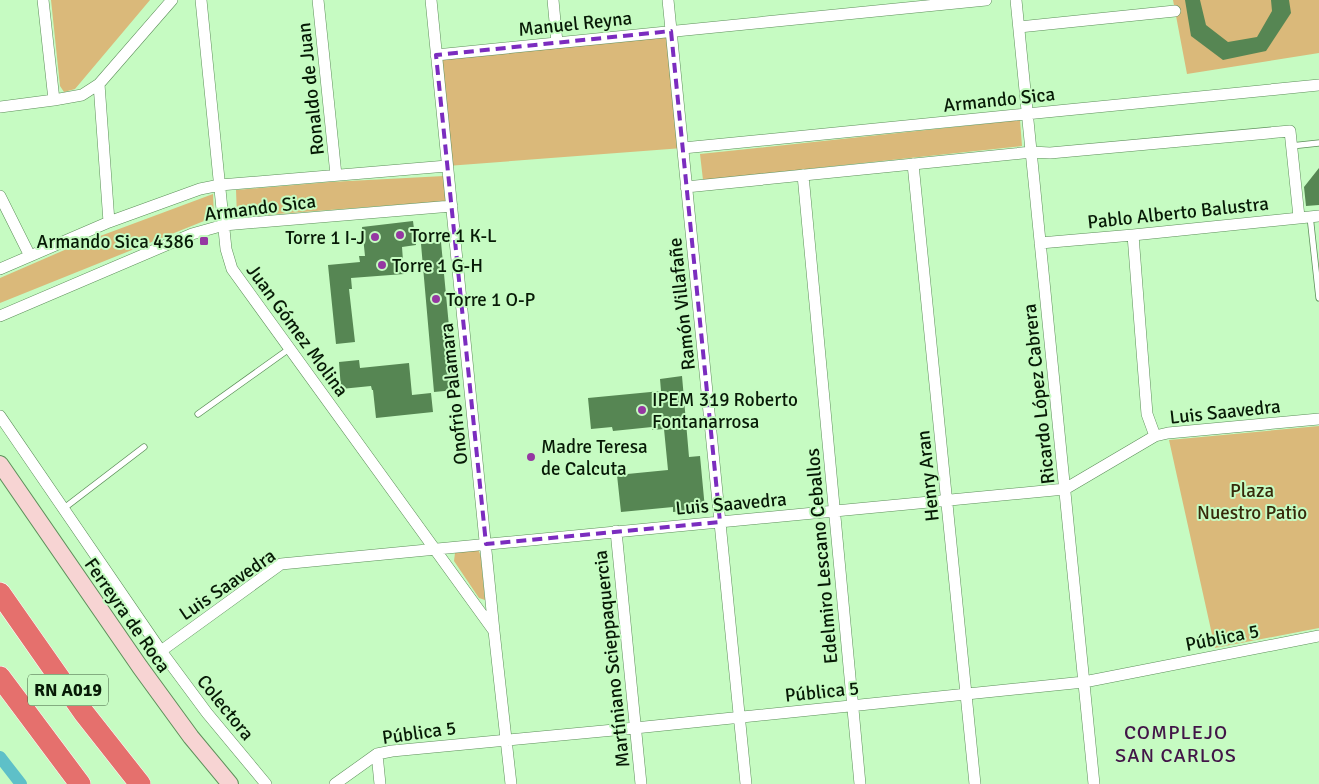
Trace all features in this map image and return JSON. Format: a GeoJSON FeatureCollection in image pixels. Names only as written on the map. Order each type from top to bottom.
{"type":"FeatureCollection","features":[{"type":"Feature","properties":{"kind":"highway","name":"RN A019"},"geometry":{"type":"LineString","coordinates":[[0,593],[84,712],[140,784]]}},
{"type":"Feature","properties":{"kind":"highway","name":"RN A019"},"geometry":{"type":"LineString","coordinates":[[0,677],[80,784]]}},
{"type":"Feature","properties":{"kind":"street"},"geometry":{"type":"LineString","coordinates":[[43,0],[54,100]]}},
{"type":"Feature","properties":{"kind":"street"},"geometry":{"type":"LineString","coordinates":[[0,107],[82,95],[99,84],[172,0]]}},
{"type":"Feature","properties":{"kind":"street","name":"Juan Gómez Molina"},"geometry":{"type":"LineString","coordinates":[[201,0],[226,249],[232,269],[494,631]]}},
{"type":"Feature","properties":{"kind":"street","name":"Ronaldo de Juan"},"geometry":{"type":"LineString","coordinates":[[318,0],[336,175]]}},
{"type":"Feature","properties":{"kind":"street","name":"Onofrio Palamara"},"geometry":{"type":"LineString","coordinates":[[431,0],[511,784]]}},
{"type":"Feature","properties":{"kind":"street"},"geometry":{"type":"LineString","coordinates":[[554,0],[557,43]]}},
{"type":"Feature","properties":{"kind":"street","name":"Ramón Villafañe"},"geometry":{"type":"LineString","coordinates":[[668,0],[746,784]]}},
{"type":"Feature","properties":{"kind":"street","name":"Manuel Reyna"},"geometry":{"type":"LineString","coordinates":[[436,55],[986,0]]}},
{"type":"Feature","properties":{"kind":"street","name":"Ricardo López Cabrera"},"geometry":{"type":"LineString","coordinates":[[1016,0],[1094,784]]}},
{"type":"Feature","properties":{"kind":"street"},"geometry":{"type":"LineString","coordinates":[[1019,27],[1175,11]]}},
{"type":"Feature","properties":{"kind":"street"},"geometry":{"type":"LineString","coordinates":[[99,84],[109,222]]}},
{"type":"Feature","properties":{"kind":"street","name":"Armando Sica"},"geometry":{"type":"LineString","coordinates":[[683,148],[1319,85]]}},
{"type":"Feature","properties":{"kind":"street"},"geometry":{"type":"LineString","coordinates":[[686,186],[1032,152],[1050,153],[1290,131],[1291,146],[1309,216]]}},
{"type":"Feature","properties":{"kind":"street","name":"Henry Aran"},"geometry":{"type":"LineString","coordinates":[[913,164],[975,784]]}},
{"type":"Feature","properties":{"kind":"street","name":"Armando Sica"},"geometry":{"type":"LineString","coordinates":[[0,269],[109,222],[200,188],[448,166]]}},
{"type":"Feature","properties":{"kind":"street","name":"Edelmiro Lescano Ceballos"},"geometry":{"type":"LineString","coordinates":[[803,175],[860,784]]}},
{"type":"Feature","properties":{"kind":"street"},"geometry":{"type":"LineString","coordinates":[[0,196],[30,256]]}},
{"type":"Feature","properties":{"kind":"street","name":"Armando Sica"},"geometry":{"type":"LineString","coordinates":[[0,316],[192,234],[224,225],[452,206]]}},
{"type":"Feature","properties":{"kind":"street","name":"Pablo Alberto Balustra"},"geometry":{"type":"LineString","coordinates":[[1040,243],[1309,216]]}},
{"type":"Feature","properties":{"kind":"street"},"geometry":{"type":"LineString","coordinates":[[1133,235],[1140,338],[1148,414],[1155,436]]}},
{"type":"Feature","properties":{"kind":"street","name":"Ferreyra de Roca"},"geometry":{"type":"LineString","coordinates":[[0,416],[161,651]]}},
{"type":"Feature","properties":{"kind":"street","name":"Luis Saavedra"},"geometry":{"type":"LineString","coordinates":[[161,651],[281,564],[1065,489],[1155,436],[1168,433],[1319,418]]}},
{"type":"Feature","properties":{"kind":"street","name":"Ferreyra de Roca"},"geometry":{"type":"LineString","coordinates":[[0,464],[140,667],[191,737],[230,784]]}},
{"type":"Feature","properties":{"kind":"street","name":"Martíniano Scieppaquercia"},"geometry":{"type":"LineString","coordinates":[[616,531],[641,784]]}},
{"type":"Feature","properties":{"kind":"street","name":"Pública 5"},"geometry":{"type":"LineString","coordinates":[[335,784],[377,754],[392,751],[739,718],[1084,682],[1319,636]]}},
{"type":"Feature","properties":{"kind":"street","name":"Colectora"},"geometry":{"type":"LineString","coordinates":[[161,651],[207,713],[266,784]]}},
{"type":"Feature","properties":{"kind":"street"},"geometry":{"type":"LineString","coordinates":[[377,754],[380,784]]}},
{"type":"Feature","properties":{"kind":"lane"},"geometry":{"type":"LineString","coordinates":[[1291,146],[1319,143]]}},
{"type":"Feature","properties":{"kind":"lane"},"geometry":{"type":"LineString","coordinates":[[1309,216],[1319,298]]}},
{"type":"Feature","properties":{"kind":"lane"},"geometry":{"type":"LineString","coordinates":[[198,414],[289,349]]}},
{"type":"Feature","properties":{"kind":"lane"},"geometry":{"type":"LineString","coordinates":[[63,509],[144,447]]}},
{"type":"Feature","properties":{"kind":"highlighted area"},"geometry":{"type":"Polygon","coordinates":[[[671,31],[720,522],[486,544],[436,55],[671,31]]]}},
{"type":"Feature","properties":{"kind":"green space"},"geometry":{"type":"Polygon","coordinates":[[[51,0],[150,0],[75,89],[64,92],[60,86],[51,0]]]}},
{"type":"Feature","properties":{"kind":"green space"},"geometry":{"type":"Polygon","coordinates":[[[1173,0],[1319,0],[1319,53],[1187,74],[1173,0]]]}},
{"type":"Feature","properties":{"kind":"green space"},"geometry":{"type":"Polygon","coordinates":[[[671,31],[683,148],[447,166],[436,55],[671,31]]]}},
{"type":"Feature","properties":{"kind":"green space"},"geometry":{"type":"Polygon","coordinates":[[[1020,120],[1022,146],[703,180],[700,154],[1020,120]]]}},
{"type":"Feature","properties":{"kind":"green space"},"geometry":{"type":"Polygon","coordinates":[[[444,176],[447,201],[237,217],[236,190],[330,182],[444,176]]]}},
{"type":"Feature","properties":{"kind":"green space"},"geometry":{"type":"Polygon","coordinates":[[[213,194],[214,217],[0,303],[0,278],[76,245],[213,194]]]}},
{"type":"Feature","properties":{"kind":"green space","name":"Plaza Nuestro Patio"},"geometry":{"type":"Polygon","coordinates":[[[1319,426],[1319,628],[1215,648],[1169,440],[1319,426]]]}},
{"type":"Feature","properties":{"kind":"green space"},"geometry":{"type":"Polygon","coordinates":[[[472,549],[479,551],[481,557],[485,600],[479,598],[454,561],[455,553],[472,549]]]}},
{"type":"Feature","properties":{"kind":"building"},"geometry":{"type":"Polygon","coordinates":[[[1185,0],[1200,0],[1206,25],[1228,42],[1257,37],[1272,11],[1271,0],[1289,0],[1291,13],[1266,51],[1223,60],[1191,36],[1185,0]]]}},
{"type":"Feature","properties":{"kind":"building"},"geometry":{"type":"Polygon","coordinates":[[[1319,168],[1319,205],[1306,206],[1304,187],[1319,168]]]}},
{"type":"Feature","properties":{"kind":"building"},"geometry":{"type":"Polygon","coordinates":[[[413,221],[416,245],[402,247],[404,274],[351,278],[352,289],[349,289],[355,342],[336,344],[328,265],[360,262],[359,256],[365,256],[362,227],[413,221]]]}},
{"type":"Feature","properties":{"kind":"building"},"geometry":{"type":"Polygon","coordinates":[[[441,242],[455,390],[434,392],[421,244],[441,242]]]}},
{"type":"Feature","properties":{"kind":"building"},"geometry":{"type":"Polygon","coordinates":[[[359,360],[360,368],[409,363],[412,395],[431,393],[433,412],[376,418],[371,386],[341,389],[339,362],[359,360]]]}},
{"type":"Feature","properties":{"kind":"building"},"geometry":{"type":"Polygon","coordinates":[[[682,376],[689,457],[700,456],[705,509],[673,512],[673,507],[621,512],[617,475],[668,470],[664,429],[652,430],[652,427],[613,431],[612,427],[591,429],[588,398],[661,391],[660,379],[682,376]]]}},
{"type":"Feature","properties":{"kind":"waterway"},"geometry":{"type":"LineString","coordinates":[[0,757],[21,784]]}},
{"type":"Feature","properties":{"kind":"place","name":"Torre 1 K-L"},"geometry":{"type":"Point","coordinates":[400,235]}},
{"type":"Feature","properties":{"kind":"place","name":"Torre 1 I-J"},"geometry":{"type":"Point","coordinates":[375,237]}},
{"type":"Feature","properties":{"kind":"place","name":"Armando Sica 4386"},"geometry":{"type":"Point","coordinates":[204,241]}},
{"type":"Feature","properties":{"kind":"place","name":"Torre 1 G-H"},"geometry":{"type":"Point","coordinates":[382,265]}},
{"type":"Feature","properties":{"kind":"place","name":"Torre 1 O-P"},"geometry":{"type":"Point","coordinates":[436,299]}},
{"type":"Feature","properties":{"kind":"place","name":"IPEM 319 Roberto Fontanarrosa"},"geometry":{"type":"Point","coordinates":[642,410]}},
{"type":"Feature","properties":{"kind":"place","name":"Madre Teresa de Calcuta"},"geometry":{"type":"Point","coordinates":[531,457]}},
{"type":"Feature","properties":{"kind":"district","name":"COMPLEJO SAN CARLOS"},"geometry":{"type":"Point","coordinates":[1176,744]}}]}
